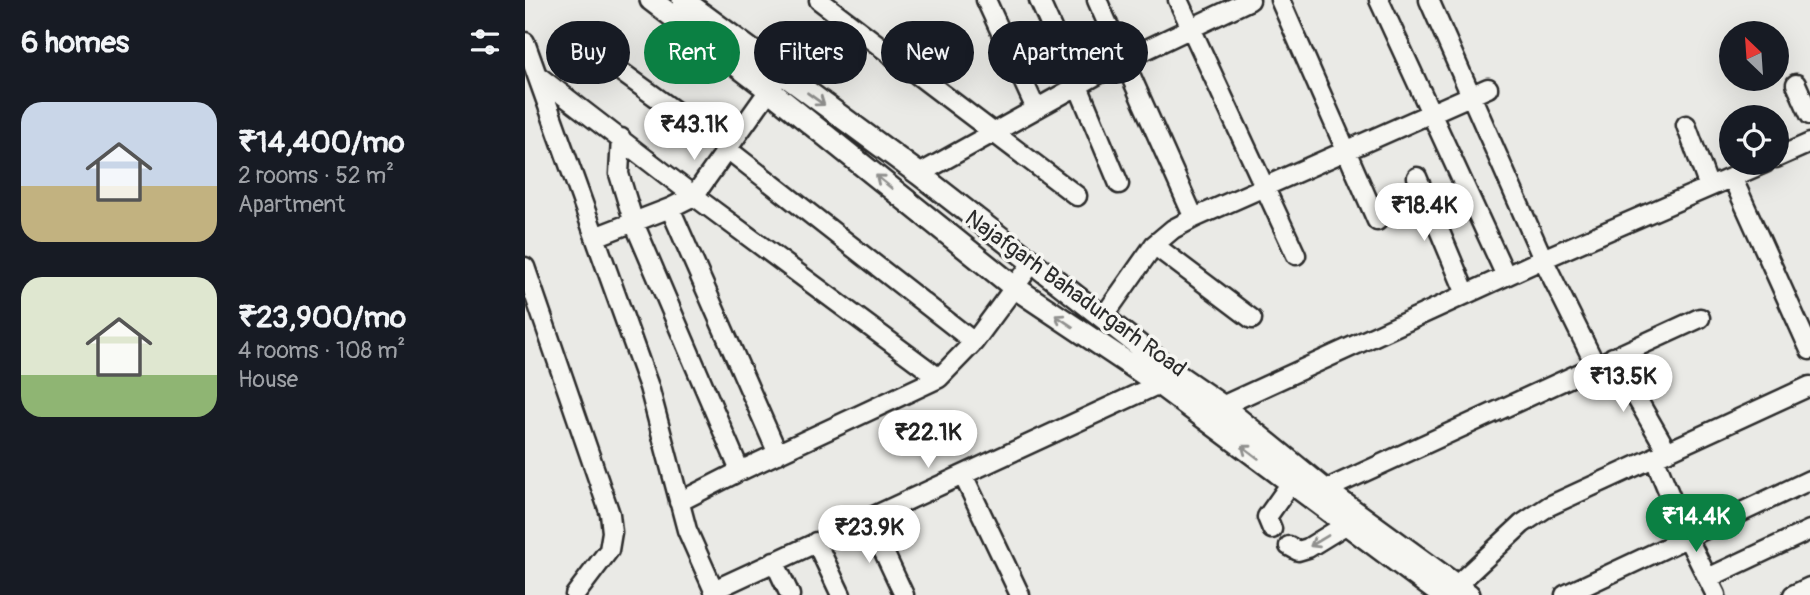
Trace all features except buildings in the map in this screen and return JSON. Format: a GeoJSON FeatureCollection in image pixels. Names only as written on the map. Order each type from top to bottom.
{"type":"FeatureCollection","features":[{"type":"Feature","properties":{"kind":"main road","name":"Najafgarh Bahadurgarh Road"},"geometry":{"type":"LineString","coordinates":[[651,0],[754,68]]}},
{"type":"Feature","properties":{"kind":"main road","name":"Najafgarh Bahadurgarh Road"},"geometry":{"type":"LineString","coordinates":[[683,0],[754,63]]}},
{"type":"Feature","properties":{"kind":"main road","name":"Najafgarh Bahadurgarh Road"},"geometry":{"type":"LineString","coordinates":[[777,84],[1014,287],[1159,384],[1347,524],[1453,593]]}},
{"type":"Feature","properties":{"kind":"main road","name":"Najafgarh Bahadurgarh Road"},"geometry":{"type":"LineString","coordinates":[[778,84],[919,174],[1177,375],[1223,406],[1453,593]]}},
{"type":"Feature","properties":{"kind":"street"},"geometry":{"type":"LineString","coordinates":[[819,0],[1077,196]]}},
{"type":"Feature","properties":{"kind":"street"},"geometry":{"type":"LineString","coordinates":[[986,0],[1037,109]]}},
{"type":"Feature","properties":{"kind":"street"},"geometry":{"type":"LineString","coordinates":[[1039,0],[1119,184]]}},
{"type":"Feature","properties":{"kind":"street"},"geometry":{"type":"LineString","coordinates":[[1097,0],[1106,21]]}},
{"type":"Feature","properties":{"kind":"street"},"geometry":{"type":"LineString","coordinates":[[1178,0],[1296,255]]}},
{"type":"Feature","properties":{"kind":"street"},"geometry":{"type":"LineString","coordinates":[[1148,49],[1250,0]]}},
{"type":"Feature","properties":{"kind":"street"},"geometry":{"type":"LineString","coordinates":[[1280,0],[1377,220]]}},
{"type":"Feature","properties":{"kind":"street"},"geometry":{"type":"LineString","coordinates":[[1379,0],[1506,276]]}},
{"type":"Feature","properties":{"kind":"street"},"geometry":{"type":"LineString","coordinates":[[1429,0],[1543,258],[1595,365]]}},
{"type":"Feature","properties":{"kind":"street"},"geometry":{"type":"LineString","coordinates":[[525,42],[649,387],[679,502],[694,547],[715,593],[774,561],[1159,384]]}},
{"type":"Feature","properties":{"kind":"street"},"geometry":{"type":"LineString","coordinates":[[537,75],[694,196],[939,378]]}},
{"type":"Feature","properties":{"kind":"street"},"geometry":{"type":"LineString","coordinates":[[630,78],[726,148],[974,342]]}},
{"type":"Feature","properties":{"kind":"street"},"geometry":{"type":"LineString","coordinates":[[595,237],[694,196],[774,84]]}},
{"type":"Feature","properties":{"kind":"street"},"geometry":{"type":"LineString","coordinates":[[919,174],[1082,84]]}},
{"type":"Feature","properties":{"kind":"street"},"geometry":{"type":"LineString","coordinates":[[1135,84],[1194,218]]}},
{"type":"Feature","properties":{"kind":"street"},"geometry":{"type":"LineString","coordinates":[[1797,84],[1810,115]]}},
{"type":"Feature","properties":{"kind":"street"},"geometry":{"type":"LineString","coordinates":[[1104,316],[1154,245],[1173,229],[1489,88]]}},
{"type":"Feature","properties":{"kind":"street"},"geometry":{"type":"LineString","coordinates":[[1686,125],[1709,187]]}},
{"type":"Feature","properties":{"kind":"street"},"geometry":{"type":"LineString","coordinates":[[621,138],[619,174],[634,223],[740,471]]}},
{"type":"Feature","properties":{"kind":"street"},"geometry":{"type":"LineString","coordinates":[[1789,153],[1810,144]]}},
{"type":"Feature","properties":{"kind":"street"},"geometry":{"type":"LineString","coordinates":[[1223,406],[1543,258],[1737,175]]}},
{"type":"Feature","properties":{"kind":"street"},"geometry":{"type":"LineString","coordinates":[[1417,177],[1466,294]]}},
{"type":"Feature","properties":{"kind":"street"},"geometry":{"type":"LineString","coordinates":[[1732,177],[1810,350]]}},
{"type":"Feature","properties":{"kind":"street"},"geometry":{"type":"LineString","coordinates":[[670,208],[778,454]]}},
{"type":"Feature","properties":{"kind":"street"},"geometry":{"type":"LineString","coordinates":[[1154,245],[1252,319]]}},
{"type":"Feature","properties":{"kind":"street"},"geometry":{"type":"LineString","coordinates":[[679,502],[939,378],[974,342],[1033,262]]}},
{"type":"Feature","properties":{"kind":"street"},"geometry":{"type":"LineString","coordinates":[[525,267],[610,514],[609,550],[575,595]]}},
{"type":"Feature","properties":{"kind":"street"},"geometry":{"type":"LineString","coordinates":[[1325,490],[1700,318]]}},
{"type":"Feature","properties":{"kind":"street"},"geometry":{"type":"LineString","coordinates":[[1613,357],[1660,454],[1686,537],[1716,595]]}},
{"type":"Feature","properties":{"kind":"street"},"geometry":{"type":"LineString","coordinates":[[1453,593],[1531,518],[1576,492],[1810,386]]}},
{"type":"Feature","properties":{"kind":"street"},"geometry":{"type":"LineString","coordinates":[[963,475],[1020,595]]}},
{"type":"Feature","properties":{"kind":"street"},"geometry":{"type":"LineString","coordinates":[[1565,595],[1810,480]]}},
{"type":"Feature","properties":{"kind":"street"},"geometry":{"type":"LineString","coordinates":[[1272,529],[1268,517],[1291,482]]}},
{"type":"Feature","properties":{"kind":"street"},"geometry":{"type":"LineString","coordinates":[[868,518],[904,595]]}},
{"type":"Feature","properties":{"kind":"street"},"geometry":{"type":"LineString","coordinates":[[1289,546],[1298,551],[1308,548],[1347,524]]}},
{"type":"Feature","properties":{"kind":"street"},"geometry":{"type":"LineString","coordinates":[[1707,578],[1810,530]]}},
{"type":"Feature","properties":{"kind":"street"},"geometry":{"type":"LineString","coordinates":[[816,542],[841,595]]}},
{"type":"Feature","properties":{"kind":"street"},"geometry":{"type":"LineString","coordinates":[[774,561],[790,595]]}},
{"type":"Feature","properties":{"kind":"street"},"geometry":{"type":"LineString","coordinates":[[1793,595],[1810,587]]}}]}
